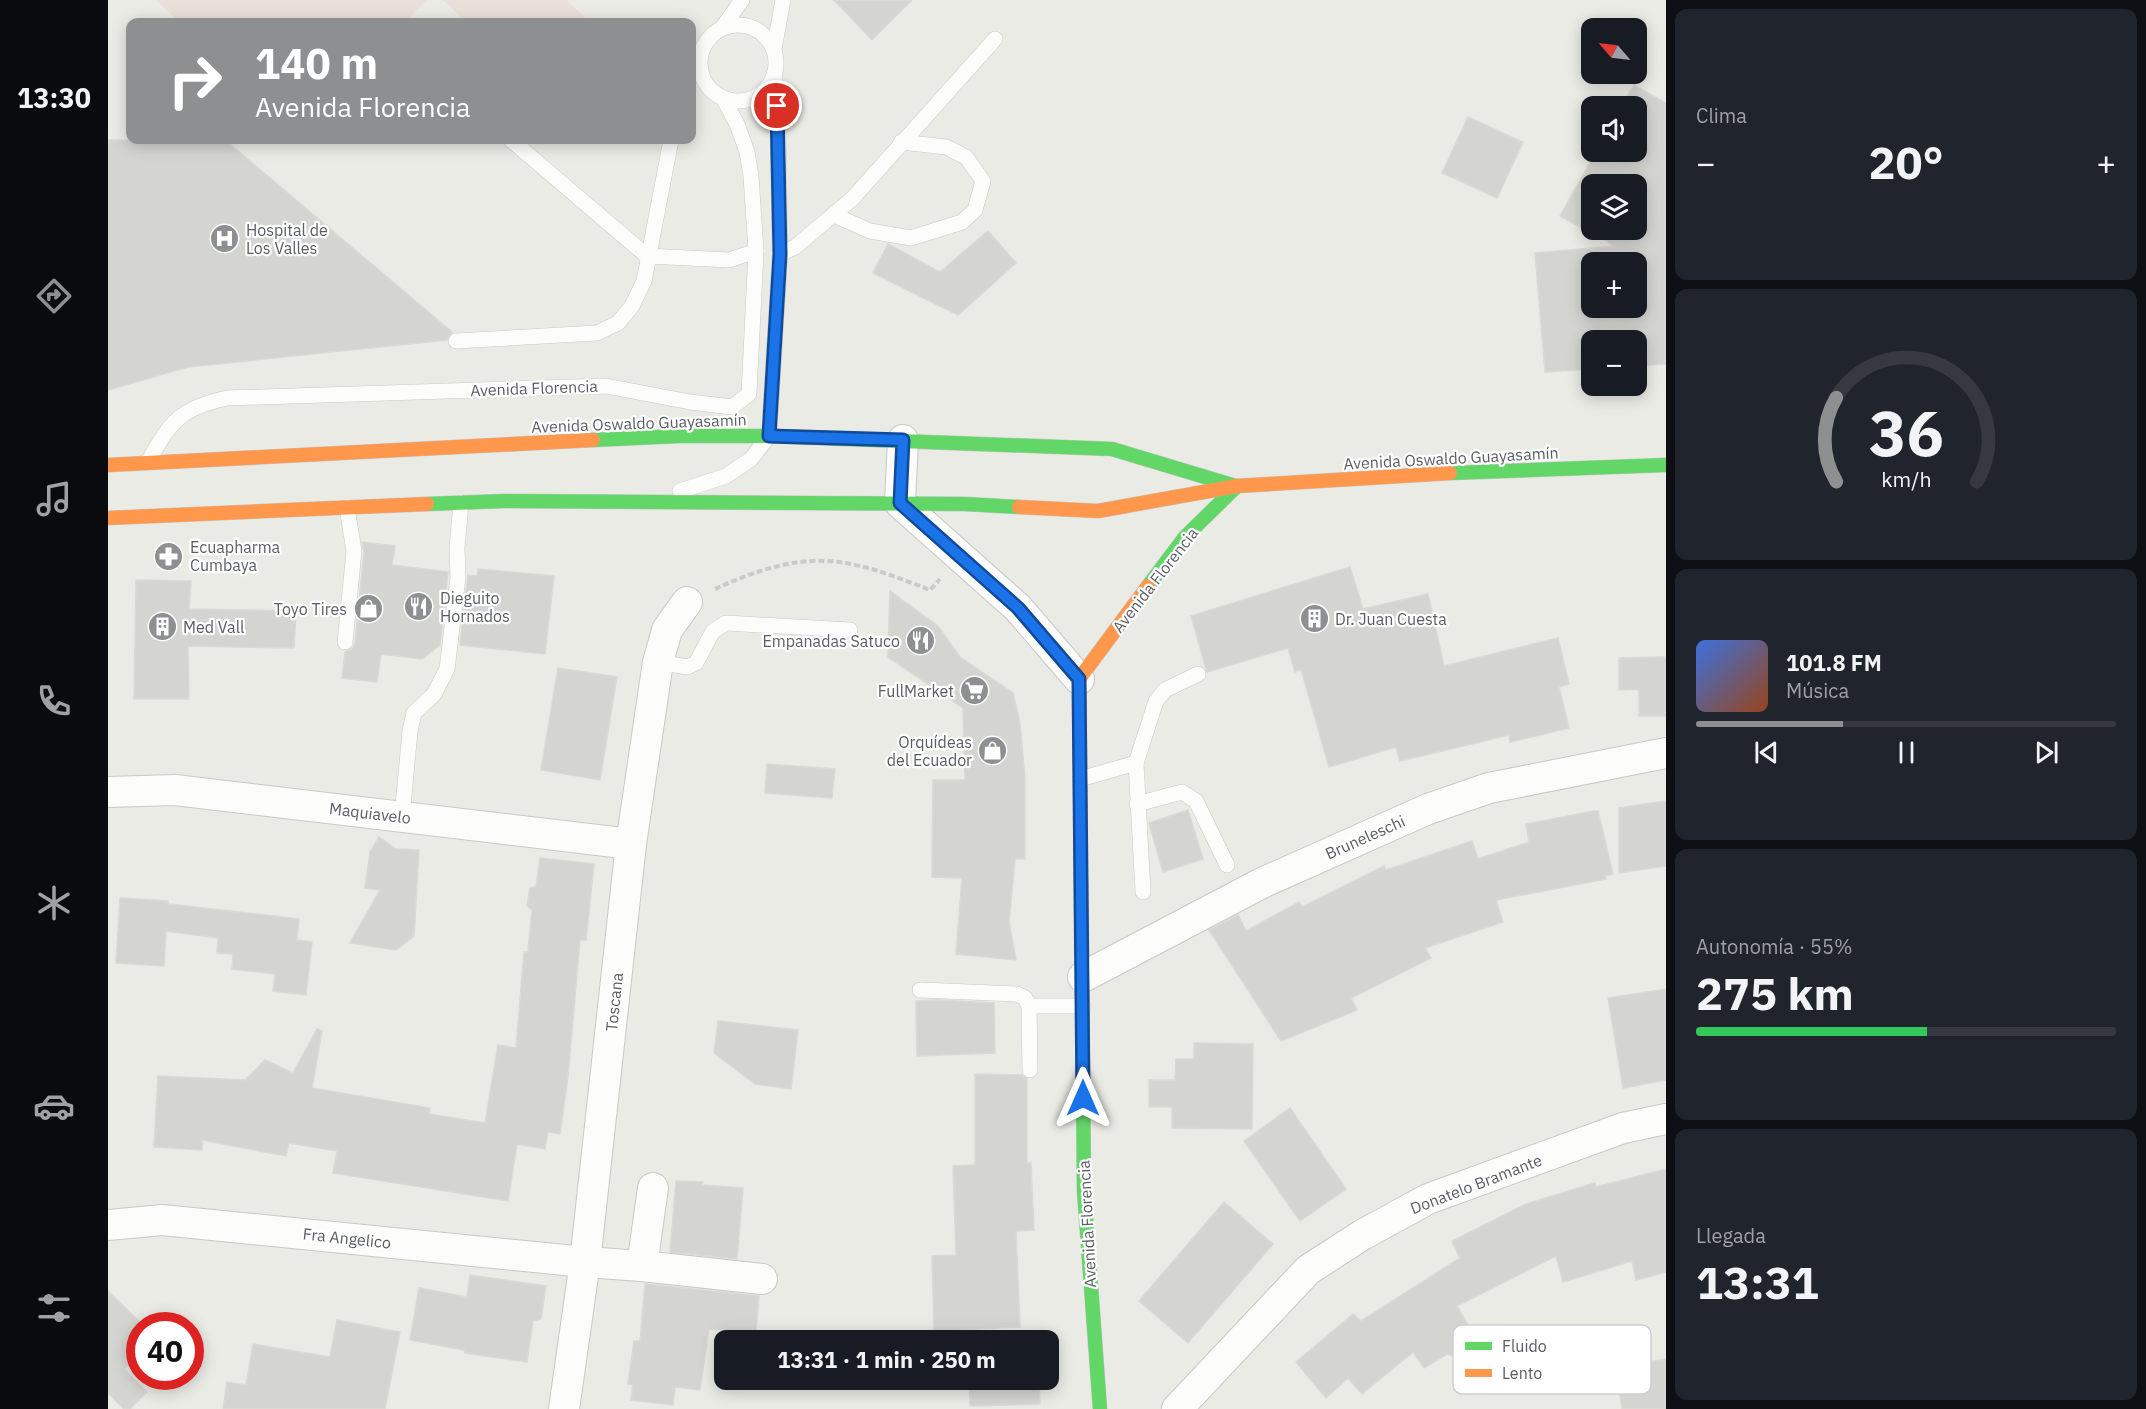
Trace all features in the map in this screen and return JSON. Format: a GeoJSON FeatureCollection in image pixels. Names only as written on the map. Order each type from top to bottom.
{"type":"FeatureCollection","features":[{"type":"Feature","properties":{"kind":"main road","name":"Avenida Oswaldo Guayasamín"},"geometry":{"type":"LineString","coordinates":[[108,465],[680,436],[769,436],[1112,449],[1237,486]]}},
{"type":"Feature","properties":{"kind":"main road","name":"Avenida Oswaldo Guayasamín"},"geometry":{"type":"LineString","coordinates":[[108,518],[504,501],[965,504],[1098,511],[1237,486],[1485,471],[1666,465]]}},
{"type":"Feature","properties":{"kind":"main road","name":"Avenida Florencia"},"geometry":{"type":"LineString","coordinates":[[1100,1409],[1084,1191],[1079,679],[1185,537],[1237,486]]}},
{"type":"Feature","properties":{"kind":"street"},"geometry":{"type":"LineString","coordinates":[[903,440],[900,503],[1018,608],[1079,679]]}},
{"type":"Feature","properties":{"kind":"street","name":"Toscana"},"geometry":{"type":"LineString","coordinates":[[564,1409],[585,1262],[631,844],[658,662],[667,630],[687,602]]}},
{"type":"Feature","properties":{"kind":"street","name":"Bruneleschi"},"geometry":{"type":"LineString","coordinates":[[1083,991],[1262,883],[1428,809],[1489,788],[1666,753]]}},
{"type":"Feature","properties":{"kind":"street","name":"Maquiavelo"},"geometry":{"type":"LineString","coordinates":[[108,792],[175,790],[631,844]]}},
{"type":"Feature","properties":{"kind":"street","name":"Donatelo Bramante"},"geometry":{"type":"LineString","coordinates":[[1177,1409],[1308,1270],[1362,1235],[1428,1199],[1623,1128],[1666,1119]]}},
{"type":"Feature","properties":{"kind":"street"},"geometry":{"type":"LineString","coordinates":[[642,1266],[653,1188]]}},
{"type":"Feature","properties":{"kind":"street","name":"Fra Angelico"},"geometry":{"type":"LineString","coordinates":[[108,1225],[162,1220],[642,1266],[762,1280]]}},
{"type":"Feature","properties":{"kind":"lane"},"geometry":{"type":"LineString","coordinates":[[722,28],[742,0]]}},
{"type":"Feature","properties":{"kind":"lane"},"geometry":{"type":"LineString","coordinates":[[648,502],[726,476],[751,459],[769,436],[780,254],[778,122],[774,49],[783,0]]}},
{"type":"Feature","properties":{"kind":"lane"},"geometry":{"type":"LineString","coordinates":[[696,68],[704,46],[711,35],[722,28],[734,25],[746,25],[757,29],[774,49]]}},
{"type":"Feature","properties":{"kind":"lane"},"geometry":{"type":"LineString","coordinates":[[780,254],[795,247],[852,199],[995,39]]}},
{"type":"Feature","properties":{"kind":"lane","name":"Avenida Florencia"},"geometry":{"type":"LineString","coordinates":[[148,462],[163,434],[177,418],[204,403],[227,398],[606,386],[690,402],[732,406],[749,394],[756,251],[747,152],[723,98],[712,91],[705,81],[700,70],[700,57]]}},
{"type":"Feature","properties":{"kind":"lane"},"geometry":{"type":"LineString","coordinates":[[723,98],[741,100],[759,94],[769,86],[774,74]]}},
{"type":"Feature","properties":{"kind":"lane"},"geometry":{"type":"LineString","coordinates":[[834,215],[870,231],[911,238],[962,222],[975,210],[983,181],[966,157],[946,147],[901,142]]}},
{"type":"Feature","properties":{"kind":"lane"},"geometry":{"type":"LineString","coordinates":[[516,144],[647,256],[729,260],[756,251]]}},
{"type":"Feature","properties":{"kind":"lane"},"geometry":{"type":"LineString","coordinates":[[456,341],[597,333],[618,323],[632,306],[644,281],[670,144]]}},
{"type":"Feature","properties":{"kind":"lane"},"geometry":{"type":"LineString","coordinates":[[402,817],[410,731],[414,713],[434,694],[447,669],[458,577],[457,548],[461,503]]}},
{"type":"Feature","properties":{"kind":"lane"},"geometry":{"type":"LineString","coordinates":[[345,642],[354,551],[346,508]]}},
{"type":"Feature","properties":{"kind":"lane"},"geometry":{"type":"LineString","coordinates":[[658,662],[687,667],[696,663],[712,631],[726,623],[850,630]]}},
{"type":"Feature","properties":{"kind":"lane"},"geometry":{"type":"LineString","coordinates":[[1143,892],[1136,763],[1156,701],[1165,690],[1198,674]]}},
{"type":"Feature","properties":{"kind":"lane"},"geometry":{"type":"LineString","coordinates":[[1080,778],[1136,763]]}},
{"type":"Feature","properties":{"kind":"lane"},"geometry":{"type":"LineString","coordinates":[[1137,804],[1182,792],[1189,795],[1196,801],[1227,865]]}},
{"type":"Feature","properties":{"kind":"lane"},"geometry":{"type":"LineString","coordinates":[[920,990],[1017,994],[1024,998],[1029,1006],[1030,1070]]}},
{"type":"Feature","properties":{"kind":"lane"},"geometry":{"type":"LineString","coordinates":[[1029,1006],[1083,991]]}},
{"type":"Feature","properties":{"kind":"path"},"geometry":{"type":"LineString","coordinates":[[687,602],[747,575],[791,563],[828,561],[883,572],[930,590],[962,558]]}},
{"type":"Feature","properties":{"kind":"shaded area"},"geometry":{"type":"Polygon","coordinates":[[[156,0],[427,0],[409,18],[175,18],[156,0]]]}},
{"type":"Feature","properties":{"kind":"shaded area"},"geometry":{"type":"Polygon","coordinates":[[[443,0],[567,0],[586,18],[462,18],[443,0]]]}},
{"type":"Feature","properties":{"kind":"building"},"geometry":{"type":"Polygon","coordinates":[[[834,0],[912,0],[872,40],[834,0]]]}},
{"type":"Feature","properties":{"kind":"building"},"geometry":{"type":"Polygon","coordinates":[[[1634,85],[1666,103],[1666,364],[1647,365],[1647,330],[1581,330],[1581,370],[1545,372],[1535,253],[1615,246],[1604,240],[1647,240],[1647,174],[1584,174],[1590,162],[1647,162],[1647,96],[1627,96],[1634,85]]]}},
{"type":"Feature","properties":{"kind":"building"},"geometry":{"type":"Polygon","coordinates":[[[1468,117],[1523,142],[1497,198],[1442,173],[1468,117]]]}},
{"type":"Feature","properties":{"kind":"building","name":"Hospital de Los Valles"},"geometry":{"type":"Polygon","coordinates":[[[108,140],[126,140],[126,144],[230,144],[452,332],[447,340],[188,367],[108,390],[108,140]]]}},
{"type":"Feature","properties":{"kind":"building"},"geometry":{"type":"Polygon","coordinates":[[[1581,179],[1581,227],[1560,216],[1581,179]]]}},
{"type":"Feature","properties":{"kind":"building"},"geometry":{"type":"Polygon","coordinates":[[[988,231],[1016,263],[958,315],[873,273],[888,244],[940,272],[988,231]]]}},
{"type":"Feature","properties":{"kind":"building"},"geometry":{"type":"Polygon","coordinates":[[[362,542],[395,546],[392,565],[448,572],[440,645],[422,659],[381,654],[377,682],[342,678],[345,652],[353,648],[355,643],[364,552],[362,542]]]}},
{"type":"Feature","properties":{"kind":"building"},"geometry":{"type":"Polygon","coordinates":[[[1350,567],[1363,609],[1428,594],[1444,666],[1558,638],[1569,684],[1559,687],[1569,728],[1510,742],[1509,735],[1400,761],[1396,747],[1329,767],[1301,669],[1295,672],[1288,648],[1207,672],[1191,616],[1350,567]]]}},
{"type":"Feature","properties":{"kind":"building"},"geometry":{"type":"Polygon","coordinates":[[[478,569],[554,576],[545,654],[460,645],[468,575],[477,576],[478,569]]]}},
{"type":"Feature","properties":{"kind":"building","name":"Med Vall"},"geometry":{"type":"Polygon","coordinates":[[[136,580],[191,581],[189,609],[296,611],[294,648],[188,646],[189,699],[134,699],[136,580]]]}},
{"type":"Feature","properties":{"kind":"building"},"geometry":{"type":"Polygon","coordinates":[[[890,591],[938,626],[960,657],[1013,693],[1020,723],[1025,779],[1025,859],[1015,859],[1009,922],[1016,960],[956,954],[962,878],[932,877],[933,780],[965,780],[963,708],[888,657],[890,591]]]}},
{"type":"Feature","properties":{"kind":"building"},"geometry":{"type":"Polygon","coordinates":[[[1666,657],[1666,716],[1639,716],[1639,689],[1619,690],[1619,658],[1666,657]]]}},
{"type":"Feature","properties":{"kind":"building"},"geometry":{"type":"Polygon","coordinates":[[[558,668],[617,677],[600,780],[541,770],[558,668]]]}},
{"type":"Feature","properties":{"kind":"building"},"geometry":{"type":"Polygon","coordinates":[[[767,764],[835,769],[832,798],[765,793],[767,764]]]}},
{"type":"Feature","properties":{"kind":"building"},"geometry":{"type":"Polygon","coordinates":[[[1666,801],[1666,866],[1619,873],[1619,808],[1666,801]]]}},
{"type":"Feature","properties":{"kind":"building"},"geometry":{"type":"Polygon","coordinates":[[[1188,810],[1203,859],[1163,872],[1149,823],[1188,810]]]}},
{"type":"Feature","properties":{"kind":"building"},"geometry":{"type":"Polygon","coordinates":[[[1598,811],[1613,874],[1605,876],[1606,879],[1496,900],[1503,922],[1425,948],[1431,958],[1351,998],[1357,1010],[1281,1041],[1209,930],[1238,915],[1246,931],[1299,902],[1302,907],[1384,866],[1386,870],[1472,841],[1478,859],[1529,842],[1526,824],[1598,811]]]}},
{"type":"Feature","properties":{"kind":"building"},"geometry":{"type":"Polygon","coordinates":[[[379,837],[396,849],[419,850],[414,936],[396,950],[350,943],[380,890],[365,888],[370,852],[379,837]]]}},
{"type":"Feature","properties":{"kind":"building"},"geometry":{"type":"Polygon","coordinates":[[[540,858],[594,864],[586,940],[580,940],[568,1076],[560,1134],[548,1132],[545,1149],[517,1144],[508,1201],[333,1173],[337,1151],[289,1143],[286,1156],[202,1140],[202,1150],[154,1147],[158,1076],[245,1080],[265,1060],[293,1073],[317,1029],[322,1031],[312,1088],[430,1108],[429,1114],[485,1123],[498,1045],[516,1048],[524,952],[528,952],[532,910],[527,906],[530,888],[536,886],[540,858]]]}},
{"type":"Feature","properties":{"kind":"building"},"geometry":{"type":"Polygon","coordinates":[[[120,898],[168,901],[168,904],[299,919],[297,940],[312,942],[306,995],[273,991],[275,974],[232,969],[233,954],[217,953],[218,938],[166,931],[164,966],[116,963],[120,898]]]}},
{"type":"Feature","properties":{"kind":"building"},"geometry":{"type":"Polygon","coordinates":[[[1666,989],[1666,1080],[1623,1088],[1608,998],[1666,989]]]}},
{"type":"Feature","properties":{"kind":"building"},"geometry":{"type":"Polygon","coordinates":[[[916,1001],[994,1003],[995,1053],[917,1056],[916,1001]]]}},
{"type":"Feature","properties":{"kind":"building"},"geometry":{"type":"Polygon","coordinates":[[[718,1021],[798,1030],[791,1089],[755,1084],[714,1053],[718,1021]]]}},
{"type":"Feature","properties":{"kind":"building"},"geometry":{"type":"Polygon","coordinates":[[[1194,1043],[1253,1044],[1252,1129],[1172,1128],[1172,1107],[1149,1107],[1149,1080],[1175,1080],[1176,1059],[1194,1059],[1194,1043]]]}},
{"type":"Feature","properties":{"kind":"building"},"geometry":{"type":"Polygon","coordinates":[[[975,1074],[1022,1075],[1027,1079],[1027,1163],[1031,1163],[1034,1230],[1016,1231],[1020,1327],[934,1330],[932,1256],[956,1255],[953,1166],[975,1165],[975,1074]]]}},
{"type":"Feature","properties":{"kind":"building"},"geometry":{"type":"Polygon","coordinates":[[[1290,1108],[1346,1189],[1300,1221],[1244,1141],[1290,1108]]]}},
{"type":"Feature","properties":{"kind":"building"},"geometry":{"type":"Polygon","coordinates":[[[1666,1169],[1666,1272],[1636,1280],[1632,1261],[1563,1282],[1556,1256],[1457,1306],[1468,1325],[1453,1325],[1453,1356],[1447,1354],[1424,1368],[1413,1352],[1362,1394],[1348,1378],[1326,1398],[1296,1362],[1353,1314],[1361,1321],[1460,1258],[1452,1241],[1526,1204],[1595,1183],[1596,1187],[1666,1169]]]}},
{"type":"Feature","properties":{"kind":"building"},"geometry":{"type":"Polygon","coordinates":[[[676,1181],[703,1182],[702,1185],[743,1188],[737,1259],[670,1252],[676,1181]]]}},
{"type":"Feature","properties":{"kind":"building"},"geometry":{"type":"Polygon","coordinates":[[[1224,1202],[1273,1244],[1188,1343],[1139,1301],[1224,1202]]]}},
{"type":"Feature","properties":{"kind":"building"},"geometry":{"type":"Polygon","coordinates":[[[470,1275],[546,1286],[541,1319],[533,1321],[527,1362],[465,1353],[464,1350],[410,1340],[419,1288],[467,1297],[470,1275]]]}},
{"type":"Feature","properties":{"kind":"building"},"geometry":{"type":"Polygon","coordinates":[[[645,1284],[759,1296],[756,1330],[709,1329],[700,1390],[675,1387],[673,1405],[631,1400],[633,1385],[628,1384],[634,1341],[640,1341],[645,1284]]]}},
{"type":"Feature","properties":{"kind":"building"},"geometry":{"type":"Polygon","coordinates":[[[108,1291],[130,1312],[126,1312],[126,1367],[124,1369],[126,1371],[126,1390],[145,1390],[147,1392],[130,1409],[124,1409],[108,1393],[108,1291]]]}},
{"type":"Feature","properties":{"kind":"building"},"geometry":{"type":"Polygon","coordinates":[[[337,1320],[400,1332],[385,1409],[223,1409],[227,1382],[246,1385],[253,1344],[330,1357],[337,1320]]]}},
{"type":"Feature","properties":{"kind":"building"},"geometry":{"type":"Polygon","coordinates":[[[1666,1359],[1666,1409],[1622,1409],[1620,1394],[1651,1394],[1651,1361],[1666,1359]]]}},
{"type":"Feature","properties":{"kind":"building"},"geometry":{"type":"Polygon","coordinates":[[[969,1390],[1039,1390],[1040,1404],[970,1406],[969,1390]]]}},
{"type":"Feature","properties":{"kind":"traffic: fast"},"geometry":{"type":"LineString","coordinates":[[593,440],[679,436],[769,436],[1112,449],[1232,485]]}},
{"type":"Feature","properties":{"kind":"traffic: fast"},"geometry":{"type":"LineString","coordinates":[[1450,473],[1666,465]]}},
{"type":"Feature","properties":{"kind":"traffic: fast"},"geometry":{"type":"LineString","coordinates":[[1148,586],[1185,537],[1237,486]]}},
{"type":"Feature","properties":{"kind":"traffic: fast"},"geometry":{"type":"LineString","coordinates":[[427,504],[504,501],[965,504],[1019,507]]}},
{"type":"Feature","properties":{"kind":"traffic: fast"},"geometry":{"type":"LineString","coordinates":[[1082,968],[1084,1191],[1100,1409]]}},
{"type":"Feature","properties":{"kind":"traffic: slow"},"geometry":{"type":"LineString","coordinates":[[108,465],[593,440]]}},
{"type":"Feature","properties":{"kind":"traffic: slow"},"geometry":{"type":"LineString","coordinates":[[1019,507],[1098,511],[1237,486],[1450,473]]}},
{"type":"Feature","properties":{"kind":"traffic: slow"},"geometry":{"type":"LineString","coordinates":[[108,518],[427,504]]}},
{"type":"Feature","properties":{"kind":"traffic: slow"},"geometry":{"type":"LineString","coordinates":[[1082,968],[1079,679],[1148,586]]}},
{"type":"Feature","properties":{"kind":"place","name":"Hospital de Los Valles"},"geometry":{"type":"Point","coordinates":[225,239]}},
{"type":"Feature","properties":{"kind":"place","name":"Ecuapharma Cumbaya"},"geometry":{"type":"Point","coordinates":[169,556]}},
{"type":"Feature","properties":{"kind":"place","name":"Dieguito Hornados"},"geometry":{"type":"Point","coordinates":[419,607]}},
{"type":"Feature","properties":{"kind":"place","name":"Toyo Tires"},"geometry":{"type":"Point","coordinates":[368,609]}},
{"type":"Feature","properties":{"kind":"place","name":"Dr. Juan Cuesta"},"geometry":{"type":"Point","coordinates":[1314,619]}},
{"type":"Feature","properties":{"kind":"place","name":"Med Vall"},"geometry":{"type":"Point","coordinates":[162,627]}},
{"type":"Feature","properties":{"kind":"place","name":"Empanadas Satuco"},"geometry":{"type":"Point","coordinates":[921,641]}},
{"type":"Feature","properties":{"kind":"place","name":"FullMarket"},"geometry":{"type":"Point","coordinates":[975,691]}},
{"type":"Feature","properties":{"kind":"place","name":"Orquídeas del Ecuador"},"geometry":{"type":"Point","coordinates":[993,751]}},
{"type":"Feature","properties":{"kind":"route"},"geometry":{"type":"LineString","coordinates":[[777,106],[780,254],[769,436],[903,440],[900,503],[1018,608],[1079,679],[1083,1098]]}}]}
